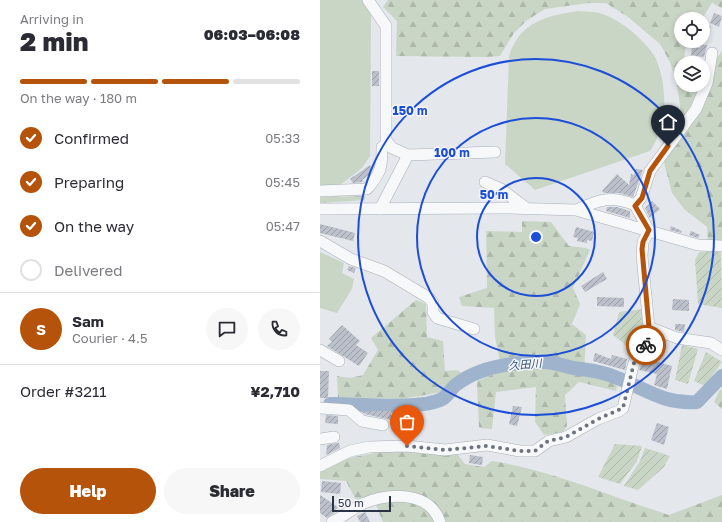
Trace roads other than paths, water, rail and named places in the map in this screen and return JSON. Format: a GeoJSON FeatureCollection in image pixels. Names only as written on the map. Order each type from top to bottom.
{"type":"FeatureCollection","features":[{"type":"Feature","properties":{"kind":"street"},"geometry":{"type":"LineString","coordinates":[[368,0],[386,26],[386,140],[388,144],[392,148],[408,155],[495,152]]}},
{"type":"Feature","properties":{"kind":"street"},"geometry":{"type":"LineString","coordinates":[[635,206],[642,198],[650,171],[696,109],[707,83],[712,53]]}},
{"type":"Feature","properties":{"kind":"street"},"geometry":{"type":"LineString","coordinates":[[320,191],[367,188],[378,176],[382,162],[382,148],[388,144]]}},
{"type":"Feature","properties":{"kind":"street"},"geometry":{"type":"LineString","coordinates":[[380,209],[407,171],[408,155]]}},
{"type":"Feature","properties":{"kind":"street"},"geometry":{"type":"LineString","coordinates":[[485,182],[501,188],[526,208]]}},
{"type":"Feature","properties":{"kind":"street"},"geometry":{"type":"LineString","coordinates":[[576,210],[603,200],[620,200],[635,206],[649,230]]}},
{"type":"Feature","properties":{"kind":"street"},"geometry":{"type":"LineString","coordinates":[[320,209],[526,208],[576,210],[698,245],[722,246]]}},
{"type":"Feature","properties":{"kind":"street"},"geometry":{"type":"LineString","coordinates":[[320,466],[350,451],[369,446],[407,446],[445,450],[487,446],[520,451],[535,451],[548,441],[566,437],[598,419],[619,411],[626,403],[634,363],[646,345],[649,327],[642,256],[643,242],[649,230]]}},
{"type":"Feature","properties":{"kind":"street"},"geometry":{"type":"LineString","coordinates":[[320,241],[351,259],[384,271],[429,298],[433,303],[433,312],[436,318],[474,329]]}},
{"type":"Feature","properties":{"kind":"street"},"geometry":{"type":"LineString","coordinates":[[649,327],[677,338],[711,343],[722,350]]}},
{"type":"Feature","properties":{"kind":"street"},"geometry":{"type":"LineString","coordinates":[[320,350],[339,361]]}},
{"type":"Feature","properties":{"kind":"street"},"geometry":{"type":"LineString","coordinates":[[320,408],[349,410],[362,421],[383,425]]}},
{"type":"Feature","properties":{"kind":"street"},"geometry":{"type":"LineString","coordinates":[[320,439],[334,437]]}},
{"type":"Feature","properties":{"kind":"street"},"geometry":{"type":"LineString","coordinates":[[339,521],[362,504],[394,497],[408,497],[427,503],[438,515],[440,522]]}},
{"type":"Feature","properties":{"kind":"waterway","name":"久田川"},"geometry":{"type":"LineString","coordinates":[[330,404],[404,406],[432,403],[444,398],[457,384],[476,373],[498,366],[533,362],[555,363],[573,368],[603,373],[657,396],[686,402],[697,402],[722,376]]}}]}
